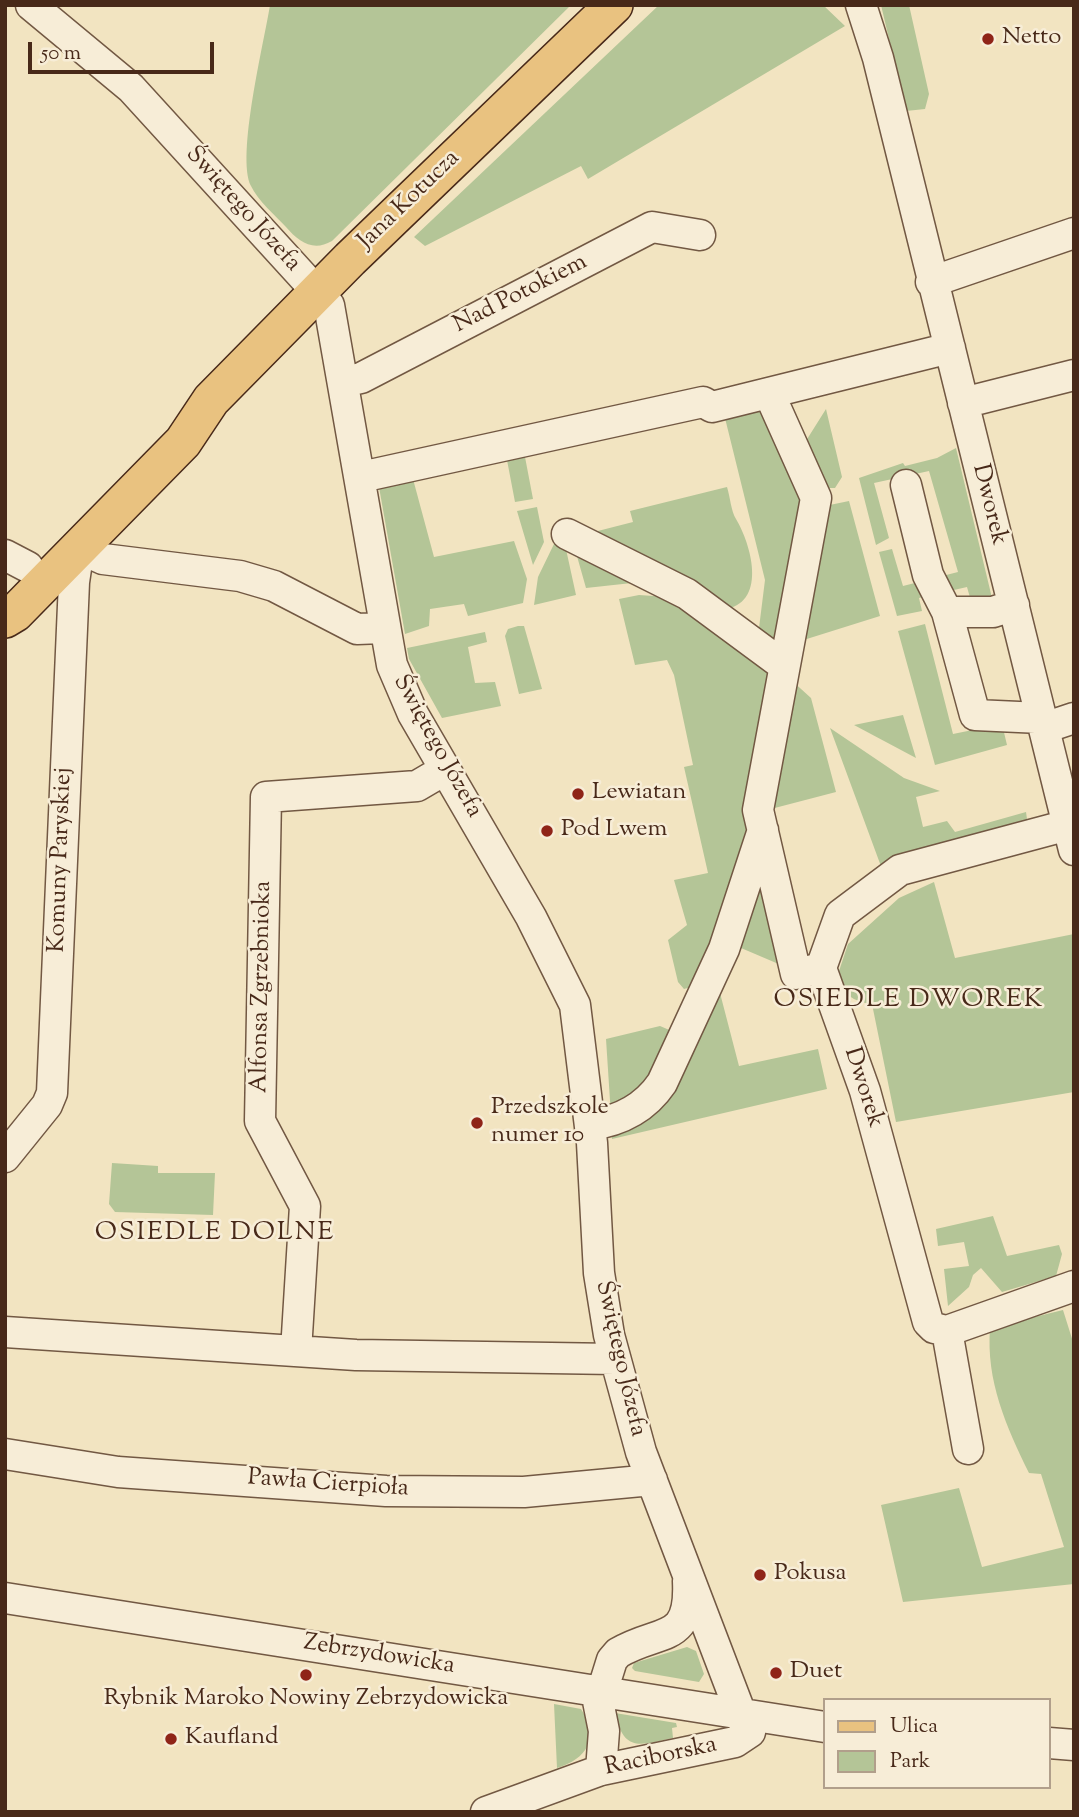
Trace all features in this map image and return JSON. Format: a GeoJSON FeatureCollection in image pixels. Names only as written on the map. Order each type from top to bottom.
{"type":"FeatureCollection","features":[{"type":"Feature","properties":{"kind":"main road","name":"Jana Kotucza"},"geometry":{"type":"LineString","coordinates":[[5,619],[183,442],[211,400],[317,293],[614,5]]}},
{"type":"Feature","properties":{"kind":"main road","name":"Jana Kotucza"},"geometry":{"type":"LineString","coordinates":[[13,571],[167,426],[211,400]]}},
{"type":"Feature","properties":{"kind":"street","name":"Świętego Józefa"},"geometry":{"type":"LineString","coordinates":[[30,5],[131,88],[330,305],[361,477],[383,628],[399,685],[531,917],[575,1005],[590,1125],[600,1281],[615,1359],[652,1480],[688,1580],[701,1602],[747,1715]]}},
{"type":"Feature","properties":{"kind":"street","name":"Dworek"},"geometry":{"type":"LineString","coordinates":[[859,7],[878,58],[1071,838],[900,870],[840,915],[821,968],[865,1091],[928,1322],[934,1328],[947,1331]]}},
{"type":"Feature","properties":{"kind":"street","name":"Nad Potokiem"},"geometry":{"type":"LineString","coordinates":[[344,382],[361,378],[652,227],[700,235]]}},
{"type":"Feature","properties":{"kind":"street"},"geometry":{"type":"LineString","coordinates":[[932,282],[1074,233]]}},
{"type":"Feature","properties":{"kind":"street"},"geometry":{"type":"LineString","coordinates":[[361,477],[703,402],[712,407],[950,348]]}},
{"type":"Feature","properties":{"kind":"street"},"geometry":{"type":"LineString","coordinates":[[963,403],[1074,374]]}},
{"type":"Feature","properties":{"kind":"street"},"geometry":{"type":"LineString","coordinates":[[769,393],[816,498],[758,810],[796,974],[821,968]]}},
{"type":"Feature","properties":{"kind":"street"},"geometry":{"type":"LineString","coordinates":[[905,485],[928,575],[947,612],[975,715],[1042,723],[1074,718]]}},
{"type":"Feature","properties":{"kind":"street"},"geometry":{"type":"LineString","coordinates":[[567,534],[687,594],[783,666]]}},
{"type":"Feature","properties":{"kind":"street"},"geometry":{"type":"LineString","coordinates":[[79,548],[103,559],[240,576],[274,586],[357,629],[383,628]]}},
{"type":"Feature","properties":{"kind":"street","name":"Komuny Paryskiej"},"geometry":{"type":"LineString","coordinates":[[5,1157],[47,1105],[52,1093],[74,582],[79,548]]}},
{"type":"Feature","properties":{"kind":"street"},"geometry":{"type":"LineString","coordinates":[[947,612],[993,612],[1014,605]]}},
{"type":"Feature","properties":{"kind":"street","name":"Alfonsa Zgrzebnioka"},"geometry":{"type":"LineString","coordinates":[[296,1351],[304,1206],[260,1121],[266,797],[417,786],[446,769]]}},
{"type":"Feature","properties":{"kind":"street"},"geometry":{"type":"LineString","coordinates":[[590,1125],[624,1116],[653,1096],[663,1083],[724,949],[763,830]]}},
{"type":"Feature","properties":{"kind":"street"},"geometry":{"type":"LineString","coordinates":[[968,1449],[947,1331],[1074,1286]]}},
{"type":"Feature","properties":{"kind":"street"},"geometry":{"type":"LineString","coordinates":[[5,1332],[384,1356],[615,1359]]}},
{"type":"Feature","properties":{"kind":"street","name":"Pawła Cierpioła"},"geometry":{"type":"LineString","coordinates":[[5,1454],[118,1472],[386,1491],[524,1492],[652,1480]]}},
{"type":"Feature","properties":{"kind":"street","name":"Świętego Józefa"},"geometry":{"type":"LineString","coordinates":[[599,1691],[618,1653],[670,1632],[681,1624],[688,1609],[688,1580]]}},
{"type":"Feature","properties":{"kind":"street","name":"Zebrzydowicka"},"geometry":{"type":"LineString","coordinates":[[5,1598],[747,1715]]}},
{"type":"Feature","properties":{"kind":"street"},"geometry":{"type":"LineString","coordinates":[[599,1691],[604,1731],[601,1770]]}},
{"type":"Feature","properties":{"kind":"street"},"geometry":{"type":"LineString","coordinates":[[747,1715],[824,1727]]}},
{"type":"Feature","properties":{"kind":"street","name":"Raciborska"},"geometry":{"type":"LineString","coordinates":[[486,1812],[601,1770],[735,1742],[750,1732],[747,1715]]}},
{"type":"Feature","properties":{"kind":"street"},"geometry":{"type":"LineString","coordinates":[[1051,1744],[1074,1745]]}},
{"type":"Feature","properties":{"kind":"green space"},"geometry":{"type":"Polygon","coordinates":[[[270,5],[571,5],[332,241],[319,246],[307,244],[296,237],[267,208],[251,186],[247,171],[249,126],[270,5]]]}},
{"type":"Feature","properties":{"kind":"green space"},"geometry":{"type":"Polygon","coordinates":[[[659,5],[823,5],[845,26],[588,179],[581,166],[425,246],[414,237],[659,5]]]}},
{"type":"Feature","properties":{"kind":"green space"},"geometry":{"type":"Polygon","coordinates":[[[881,5],[909,5],[929,94],[925,109],[906,111],[881,5]]]}},
{"type":"Feature","properties":{"kind":"green space"},"geometry":{"type":"Polygon","coordinates":[[[762,400],[809,501],[779,648],[765,640],[759,628],[765,580],[723,410],[762,400]]]}},
{"type":"Feature","properties":{"kind":"green space"},"geometry":{"type":"Polygon","coordinates":[[[826,409],[842,477],[835,488],[823,488],[804,444],[826,409]]]}},
{"type":"Feature","properties":{"kind":"green space"},"geometry":{"type":"Polygon","coordinates":[[[956,448],[992,598],[971,601],[967,587],[919,598],[922,611],[897,616],[879,552],[892,549],[903,586],[958,572],[929,471],[874,483],[889,538],[876,545],[859,478],[903,463],[905,466],[937,458],[956,448]]]}},
{"type":"Feature","properties":{"kind":"green space"},"geometry":{"type":"Polygon","coordinates":[[[525,457],[533,499],[515,502],[507,460],[525,457]]]}},
{"type":"Feature","properties":{"kind":"green space"},"geometry":{"type":"Polygon","coordinates":[[[413,479],[434,557],[514,541],[527,579],[523,603],[468,616],[464,604],[430,609],[429,626],[405,634],[379,487],[413,479]]]}},
{"type":"Feature","properties":{"kind":"green space"},"geometry":{"type":"Polygon","coordinates":[[[727,487],[733,512],[747,542],[752,570],[747,595],[739,604],[727,609],[590,533],[633,522],[630,511],[727,487]]]}},
{"type":"Feature","properties":{"kind":"green space"},"geometry":{"type":"Polygon","coordinates":[[[849,501],[880,616],[794,643],[820,507],[849,501]]]}},
{"type":"Feature","properties":{"kind":"green space"},"geometry":{"type":"Polygon","coordinates":[[[537,507],[544,542],[533,565],[517,511],[537,507]]]}},
{"type":"Feature","properties":{"kind":"green space"},"geometry":{"type":"Polygon","coordinates":[[[564,540],[576,595],[534,605],[538,577],[554,544],[564,540]]]}},
{"type":"Feature","properties":{"kind":"green space"},"geometry":{"type":"Polygon","coordinates":[[[573,542],[641,582],[586,588],[573,542]]]}},
{"type":"Feature","properties":{"kind":"green space"},"geometry":{"type":"Polygon","coordinates":[[[639,595],[668,597],[773,668],[754,832],[695,986],[684,989],[678,982],[668,940],[687,925],[674,880],[708,873],[684,767],[693,765],[674,675],[667,660],[635,665],[619,599],[639,595]]]}},
{"type":"Feature","properties":{"kind":"green space"},"geometry":{"type":"Polygon","coordinates":[[[925,624],[953,734],[1002,724],[1007,745],[935,765],[898,631],[925,624]]]}},
{"type":"Feature","properties":{"kind":"green space"},"geometry":{"type":"Polygon","coordinates":[[[524,626],[542,689],[519,694],[505,636],[508,629],[524,626]]]}},
{"type":"Feature","properties":{"kind":"green space"},"geometry":{"type":"Polygon","coordinates":[[[485,632],[487,642],[468,647],[475,683],[495,682],[501,706],[442,718],[409,659],[407,648],[485,632]]]}},
{"type":"Feature","properties":{"kind":"green space"},"geometry":{"type":"Polygon","coordinates":[[[790,679],[811,698],[836,792],[767,810],[790,679]]]}},
{"type":"Feature","properties":{"kind":"green space"},"geometry":{"type":"Polygon","coordinates":[[[903,715],[916,758],[854,725],[903,715]]]}},
{"type":"Feature","properties":{"kind":"green space"},"geometry":{"type":"Polygon","coordinates":[[[830,728],[904,778],[940,791],[916,797],[923,827],[947,821],[955,832],[1026,812],[1028,826],[882,869],[830,728]]]}},
{"type":"Feature","properties":{"kind":"green space"},"geometry":{"type":"Polygon","coordinates":[[[762,861],[788,968],[734,945],[762,861]]]}},
{"type":"Feature","properties":{"kind":"green space"},"geometry":{"type":"Polygon","coordinates":[[[934,882],[955,958],[1074,934],[1074,1092],[896,1122],[872,1004],[850,996],[837,977],[848,944],[899,898],[934,882]]]}},
{"type":"Feature","properties":{"kind":"green space"},"geometry":{"type":"Polygon","coordinates":[[[720,993],[739,1066],[818,1049],[827,1089],[612,1139],[611,1126],[710,996],[720,993]]]}},
{"type":"Feature","properties":{"kind":"green space"},"geometry":{"type":"Polygon","coordinates":[[[660,1026],[674,1032],[645,1097],[611,1116],[606,1039],[660,1026]]]}},
{"type":"Feature","properties":{"kind":"green space"},"geometry":{"type":"Polygon","coordinates":[[[112,1163],[158,1166],[158,1173],[215,1173],[213,1215],[115,1212],[109,1204],[112,1163]]]}},
{"type":"Feature","properties":{"kind":"green space"},"geometry":{"type":"Polygon","coordinates":[[[993,1216],[1007,1256],[1059,1245],[1062,1254],[1056,1276],[1002,1292],[981,1268],[973,1275],[969,1287],[948,1306],[944,1269],[969,1266],[964,1242],[938,1246],[936,1229],[993,1216]]]}},
{"type":"Feature","properties":{"kind":"green space"},"geometry":{"type":"Polygon","coordinates":[[[1063,1310],[1074,1345],[1074,1584],[903,1602],[881,1505],[959,1488],[982,1567],[1064,1547],[1041,1474],[1029,1473],[1005,1420],[991,1366],[990,1348],[990,1328],[1063,1310]]]}},
{"type":"Feature","properties":{"kind":"green space"},"geometry":{"type":"Polygon","coordinates":[[[687,1647],[696,1651],[704,1674],[699,1682],[635,1671],[632,1668],[634,1663],[687,1647]]]}},
{"type":"Feature","properties":{"kind":"green space"},"geometry":{"type":"Polygon","coordinates":[[[554,1704],[581,1709],[587,1719],[590,1738],[583,1753],[557,1768],[554,1704]]]}},
{"type":"Feature","properties":{"kind":"green space"},"geometry":{"type":"Polygon","coordinates":[[[615,1713],[676,1723],[677,1727],[672,1728],[673,1738],[635,1743],[623,1735],[615,1713]]]}},
{"type":"Feature","properties":{"kind":"place","name":"Netto"},"geometry":{"type":"Point","coordinates":[988,39]}},
{"type":"Feature","properties":{"kind":"place","name":"Lewiatan"},"geometry":{"type":"Point","coordinates":[578,794]}},
{"type":"Feature","properties":{"kind":"place","name":"Pod Lwem"},"geometry":{"type":"Point","coordinates":[547,831]}},
{"type":"Feature","properties":{"kind":"place","name":"Przedszkole numer 10"},"geometry":{"type":"Point","coordinates":[477,1123]}},
{"type":"Feature","properties":{"kind":"place","name":"Pokusa"},"geometry":{"type":"Point","coordinates":[760,1575]}},
{"type":"Feature","properties":{"kind":"place","name":"Duet"},"geometry":{"type":"Point","coordinates":[776,1673]}},
{"type":"Feature","properties":{"kind":"place","name":"Rybnik Maroko Nowiny Zebrzydowicka"},"geometry":{"type":"Point","coordinates":[306,1675]}},
{"type":"Feature","properties":{"kind":"place","name":"Kaufland"},"geometry":{"type":"Point","coordinates":[171,1739]}},
{"type":"Feature","properties":{"kind":"district","name":"OSIEDLE DWOREK"},"geometry":{"type":"Point","coordinates":[909,1002]}},
{"type":"Feature","properties":{"kind":"district","name":"OSIEDLE DOLNE"},"geometry":{"type":"Point","coordinates":[215,1235]}}]}
